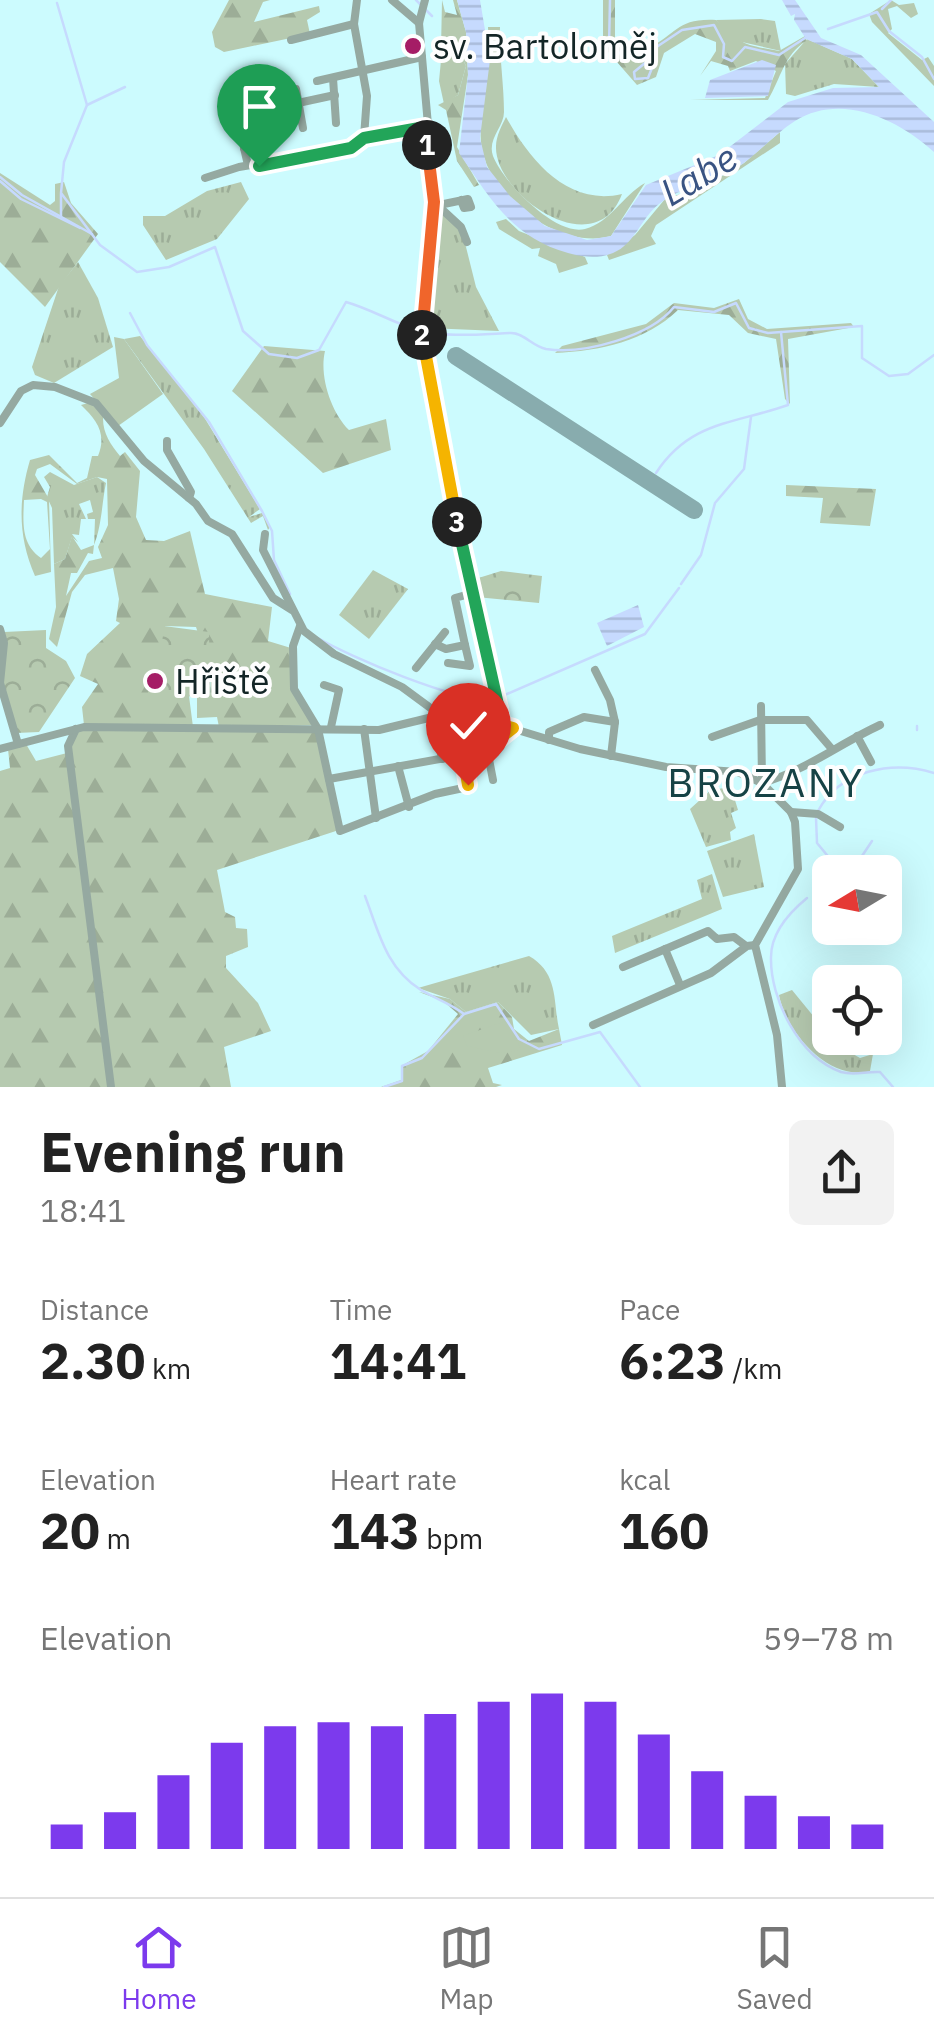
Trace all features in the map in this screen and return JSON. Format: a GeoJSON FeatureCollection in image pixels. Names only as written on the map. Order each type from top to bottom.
{"type":"FeatureCollection","features":[{"type":"Feature","properties":{"kind":"street"},"geometry":{"type":"LineString","coordinates":[[356,0],[354,24],[363,72],[364,138]]}},
{"type":"Feature","properties":{"kind":"street"},"geometry":{"type":"LineString","coordinates":[[392,0],[419,22]]}},
{"type":"Feature","properties":{"kind":"street"},"geometry":{"type":"LineString","coordinates":[[423,4],[419,22],[436,204],[422,331],[502,725]]}},
{"type":"Feature","properties":{"kind":"street"},"geometry":{"type":"LineString","coordinates":[[291,40],[354,24]]}},
{"type":"Feature","properties":{"kind":"street"},"geometry":{"type":"LineString","coordinates":[[317,81],[422,57]]}},
{"type":"Feature","properties":{"kind":"street"},"geometry":{"type":"LineString","coordinates":[[333,78],[336,123]]}},
{"type":"Feature","properties":{"kind":"street"},"geometry":{"type":"LineString","coordinates":[[296,89],[303,128]]}},
{"type":"Feature","properties":{"kind":"street"},"geometry":{"type":"LineString","coordinates":[[298,103],[335,95]]}},
{"type":"Feature","properties":{"kind":"street"},"geometry":{"type":"LineString","coordinates":[[238,102],[248,165]]}},
{"type":"Feature","properties":{"kind":"street"},"geometry":{"type":"LineString","coordinates":[[244,148],[272,140],[265,103]]}},
{"type":"Feature","properties":{"kind":"street"},"geometry":{"type":"LineString","coordinates":[[206,178],[248,165],[336,151],[354,146],[364,138],[426,128]]}},
{"type":"Feature","properties":{"kind":"street"},"geometry":{"type":"LineString","coordinates":[[436,204],[462,200]]}},
{"type":"Feature","properties":{"kind":"street"},"geometry":{"type":"LineString","coordinates":[[436,204],[461,227],[467,242]]}},
{"type":"Feature","properties":{"kind":"street"},"geometry":{"type":"LineString","coordinates":[[0,423],[28,386],[68,391],[104,409],[129,446],[189,498],[208,521],[234,536],[273,598],[292,610]]}},
{"type":"Feature","properties":{"kind":"street"},"geometry":{"type":"LineString","coordinates":[[167,441],[167,450],[191,492],[189,498]]}},
{"type":"Feature","properties":{"kind":"street"},"geometry":{"type":"LineString","coordinates":[[265,534],[262,547],[300,626],[326,649],[402,687],[437,716],[442,759]]}},
{"type":"Feature","properties":{"kind":"street"},"geometry":{"type":"LineString","coordinates":[[448,663],[471,671],[454,598],[473,593]]}},
{"type":"Feature","properties":{"kind":"street"},"geometry":{"type":"LineString","coordinates":[[300,626],[292,646],[294,689],[317,726],[340,831],[468,787],[463,755]]}},
{"type":"Feature","properties":{"kind":"street"},"geometry":{"type":"LineString","coordinates":[[0,630],[4,643],[0,683],[18,744]]}},
{"type":"Feature","properties":{"kind":"street"},"geometry":{"type":"LineString","coordinates":[[416,668],[445,632]]}},
{"type":"Feature","properties":{"kind":"street"},"geometry":{"type":"LineString","coordinates":[[435,644],[446,649],[465,645]]}},
{"type":"Feature","properties":{"kind":"street"},"geometry":{"type":"LineString","coordinates":[[595,670],[610,700],[615,722],[612,756]]}},
{"type":"Feature","properties":{"kind":"street"},"geometry":{"type":"LineString","coordinates":[[324,685],[339,690],[331,727]]}},
{"type":"Feature","properties":{"kind":"street"},"geometry":{"type":"LineString","coordinates":[[761,706],[762,784]]}},
{"type":"Feature","properties":{"kind":"street"},"geometry":{"type":"LineString","coordinates":[[0,749],[76,729],[384,729],[437,716],[502,725],[612,756],[674,768],[733,772],[762,784],[791,812],[798,868],[751,945],[716,969],[593,1024]]}},
{"type":"Feature","properties":{"kind":"street"},"geometry":{"type":"LineString","coordinates":[[549,740],[549,732],[584,717],[615,722]]}},
{"type":"Feature","properties":{"kind":"street"},"geometry":{"type":"LineString","coordinates":[[712,736],[761,720],[808,720],[831,748]]}},
{"type":"Feature","properties":{"kind":"street"},"geometry":{"type":"LineString","coordinates":[[762,784],[800,771],[831,748],[880,726]]}},
{"type":"Feature","properties":{"kind":"street"},"geometry":{"type":"LineString","coordinates":[[329,779],[487,749],[513,728]]}},
{"type":"Feature","properties":{"kind":"street"},"geometry":{"type":"LineString","coordinates":[[76,729],[68,746],[111,1087]]}},
{"type":"Feature","properties":{"kind":"street"},"geometry":{"type":"LineString","coordinates":[[364,729],[376,818]]}},
{"type":"Feature","properties":{"kind":"street"},"geometry":{"type":"LineString","coordinates":[[58,734],[68,746]]}},
{"type":"Feature","properties":{"kind":"street"},"geometry":{"type":"LineString","coordinates":[[858,736],[871,762]]}},
{"type":"Feature","properties":{"kind":"street"},"geometry":{"type":"LineString","coordinates":[[487,749],[492,780]]}},
{"type":"Feature","properties":{"kind":"street"},"geometry":{"type":"LineString","coordinates":[[398,766],[409,806]]}},
{"type":"Feature","properties":{"kind":"street"},"geometry":{"type":"LineString","coordinates":[[791,812],[816,814],[840,826]]}},
{"type":"Feature","properties":{"kind":"street"},"geometry":{"type":"LineString","coordinates":[[623,967],[708,931],[716,939],[734,937],[751,945],[768,996],[782,1087]]}},
{"type":"Feature","properties":{"kind":"street"},"geometry":{"type":"LineString","coordinates":[[665,950],[680,985]]}},
{"type":"Feature","properties":{"kind":"green space"},"geometry":{"type":"Polygon","coordinates":[[[229,0],[270,0],[263,2],[254,22],[319,6],[320,12],[307,20],[310,34],[224,52],[215,47],[212,32],[229,0]]]}},
{"type":"Feature","properties":{"kind":"green space"},"geometry":{"type":"Polygon","coordinates":[[[442,0],[445,12],[457,15],[453,0],[457,0],[466,32],[468,75],[457,147],[479,185],[474,187],[457,161],[446,110],[438,105],[458,95],[466,66],[461,55],[441,49],[442,0]]]}},
{"type":"Feature","properties":{"kind":"green space"},"geometry":{"type":"Polygon","coordinates":[[[603,0],[615,0],[615,42],[622,50],[648,48],[685,24],[703,20],[716,20],[743,42],[766,49],[779,51],[805,36],[806,41],[788,60],[768,100],[690,100],[765,98],[776,71],[756,61],[730,71],[728,66],[711,61],[700,76],[716,51],[716,42],[695,34],[664,53],[656,77],[637,85],[603,46],[603,0]]]}},
{"type":"Feature","properties":{"kind":"green space"},"geometry":{"type":"Polygon","coordinates":[[[891,0],[899,5],[914,3],[918,14],[911,18],[897,6],[888,9],[892,29],[888,33],[922,60],[928,57],[934,66],[934,86],[872,22],[869,14],[891,0]]]}},
{"type":"Feature","properties":{"kind":"green space"},"geometry":{"type":"Polygon","coordinates":[[[716,20],[775,21],[781,51],[733,40],[716,20]]]}},
{"type":"Feature","properties":{"kind":"green space"},"geometry":{"type":"Polygon","coordinates":[[[488,27],[500,27],[504,112],[492,150],[499,167],[532,205],[560,225],[573,229],[585,229],[602,221],[645,183],[611,236],[570,235],[549,227],[510,199],[496,181],[481,142],[488,27]]]}},
{"type":"Feature","properties":{"kind":"green space"},"geometry":{"type":"Polygon","coordinates":[[[807,39],[852,59],[879,87],[834,84],[795,96],[786,94],[785,64],[807,39]]]}},
{"type":"Feature","properties":{"kind":"green space"},"geometry":{"type":"Polygon","coordinates":[[[442,50],[461,55],[466,66],[458,95],[444,104],[439,81],[442,50]]]}},
{"type":"Feature","properties":{"kind":"green space"},"geometry":{"type":"Polygon","coordinates":[[[506,117],[538,163],[567,186],[602,196],[622,194],[609,215],[591,224],[570,223],[548,215],[528,201],[500,165],[496,142],[506,117]]]}},
{"type":"Feature","properties":{"kind":"green space"},"geometry":{"type":"Polygon","coordinates":[[[780,132],[780,143],[656,225],[651,236],[656,244],[609,260],[607,255],[635,235],[665,199],[703,187],[744,163],[780,132]]]}},
{"type":"Feature","properties":{"kind":"green space"},"geometry":{"type":"Polygon","coordinates":[[[0,173],[50,205],[55,201],[55,184],[64,182],[71,203],[98,234],[45,307],[0,262],[0,173]]]}},
{"type":"Feature","properties":{"kind":"green space"},"geometry":{"type":"Polygon","coordinates":[[[241,182],[249,199],[217,239],[166,260],[143,225],[143,216],[165,216],[207,191],[241,182]]]}},
{"type":"Feature","properties":{"kind":"green space"},"geometry":{"type":"Polygon","coordinates":[[[438,210],[462,231],[476,287],[499,331],[427,328],[438,210]]]}},
{"type":"Feature","properties":{"kind":"green space"},"geometry":{"type":"Polygon","coordinates":[[[506,219],[519,231],[585,257],[588,264],[559,273],[556,264],[538,256],[540,248],[532,249],[499,229],[496,222],[506,219]]]}},
{"type":"Feature","properties":{"kind":"green space"},"geometry":{"type":"Polygon","coordinates":[[[78,262],[98,298],[113,347],[54,383],[35,375],[32,367],[59,286],[78,262]]]}},
{"type":"Feature","properties":{"kind":"green space"},"geometry":{"type":"Polygon","coordinates":[[[739,299],[748,319],[767,329],[851,323],[854,327],[788,339],[790,404],[785,399],[776,339],[748,333],[729,315],[678,310],[637,337],[589,350],[555,353],[562,346],[646,324],[674,303],[714,308],[739,299]]]}},
{"type":"Feature","properties":{"kind":"green space"},"geometry":{"type":"Polygon","coordinates":[[[140,336],[204,417],[260,509],[249,517],[262,513],[268,530],[263,516],[251,523],[204,449],[124,339],[140,336]]]}},
{"type":"Feature","properties":{"kind":"green space"},"geometry":{"type":"Polygon","coordinates":[[[114,337],[124,339],[163,394],[118,426],[90,394],[119,378],[114,337]]]}},
{"type":"Feature","properties":{"kind":"green space"},"geometry":{"type":"Polygon","coordinates":[[[264,346],[325,351],[325,382],[343,422],[349,430],[386,419],[391,450],[323,473],[232,391],[264,346]]]}},
{"type":"Feature","properties":{"kind":"green space"},"geometry":{"type":"Polygon","coordinates":[[[88,403],[104,411],[109,441],[120,456],[125,452],[140,471],[136,517],[146,540],[164,541],[190,531],[205,594],[272,607],[268,641],[291,648],[294,696],[314,725],[219,727],[217,717],[197,718],[197,696],[210,696],[211,673],[196,627],[165,626],[163,652],[149,677],[189,696],[193,727],[84,725],[82,707],[98,684],[80,676],[87,654],[120,623],[116,621],[119,599],[113,568],[85,575],[72,592],[57,647],[49,639],[56,607],[54,564],[65,559],[72,536],[81,550],[94,545],[93,554],[88,553],[77,573],[71,573],[66,596],[89,561],[102,558],[98,547],[108,525],[107,479],[97,477],[77,484],[50,464],[37,469],[35,475],[49,499],[51,572],[35,576],[25,547],[22,519],[23,490],[30,460],[49,455],[77,483],[87,478],[92,456],[98,456],[101,434],[81,405],[88,403]],[[24,500],[27,540],[41,558],[50,549],[47,502],[24,500]]]}},
{"type":"Feature","properties":{"kind":"green space"},"geometry":{"type":"Polygon","coordinates":[[[50,472],[74,485],[97,477],[106,483],[94,545],[95,519],[88,519],[87,514],[93,512],[90,500],[79,504],[86,519],[81,519],[79,535],[72,534],[78,542],[72,537],[65,559],[54,564],[52,508],[47,497],[50,487],[44,477],[50,472]]]}},
{"type":"Feature","properties":{"kind":"green space"},"geometry":{"type":"Polygon","coordinates":[[[786,485],[876,489],[870,526],[820,523],[823,498],[786,496],[786,485]]]}},
{"type":"Feature","properties":{"kind":"green space"},"geometry":{"type":"Polygon","coordinates":[[[373,570],[408,589],[369,639],[339,615],[373,570]]]}},
{"type":"Feature","properties":{"kind":"green space"},"geometry":{"type":"Polygon","coordinates":[[[501,571],[542,576],[539,603],[476,597],[472,580],[501,571]]]}},
{"type":"Feature","properties":{"kind":"green space"},"geometry":{"type":"Polygon","coordinates":[[[164,626],[209,632],[210,697],[148,695],[164,626]]]}},
{"type":"Feature","properties":{"kind":"green space"},"geometry":{"type":"Polygon","coordinates":[[[46,630],[46,648],[66,661],[75,678],[39,732],[16,733],[2,682],[4,632],[46,630]]]}},
{"type":"Feature","properties":{"kind":"green space"},"geometry":{"type":"Polygon","coordinates":[[[316,728],[339,830],[217,870],[225,912],[235,917],[236,928],[247,929],[248,947],[226,956],[226,968],[258,1003],[271,1031],[224,1047],[231,1087],[113,1087],[70,753],[75,735],[83,729],[316,728]]]}},
{"type":"Feature","properties":{"kind":"green space"},"geometry":{"type":"Polygon","coordinates":[[[26,744],[36,761],[67,753],[108,1087],[0,1087],[0,771],[10,768],[8,749],[26,744]]]}},
{"type":"Feature","properties":{"kind":"green space"},"geometry":{"type":"Polygon","coordinates":[[[731,787],[738,810],[731,813],[736,828],[730,832],[731,840],[706,847],[690,809],[711,790],[731,787]]]}},
{"type":"Feature","properties":{"kind":"green space"},"geometry":{"type":"Polygon","coordinates":[[[754,834],[764,887],[723,897],[707,851],[754,834]]]}},
{"type":"Feature","properties":{"kind":"green space"},"geometry":{"type":"Polygon","coordinates":[[[712,874],[722,909],[615,953],[612,936],[702,899],[697,880],[712,874]]]}},
{"type":"Feature","properties":{"kind":"green space"},"geometry":{"type":"Polygon","coordinates":[[[529,956],[550,979],[559,1029],[531,1035],[498,1002],[466,1012],[450,999],[418,988],[529,956]]]}},
{"type":"Feature","properties":{"kind":"green space"},"geometry":{"type":"Polygon","coordinates":[[[792,990],[812,1014],[812,1051],[790,1024],[779,995],[792,990]]]}},
{"type":"Feature","properties":{"kind":"green space"},"geometry":{"type":"Polygon","coordinates":[[[419,992],[450,999],[466,1012],[498,1002],[512,1017],[514,1029],[529,1041],[559,1029],[562,1045],[488,1068],[493,1083],[502,1085],[496,1087],[381,1087],[401,1080],[401,1066],[428,1051],[458,1014],[443,1001],[419,992]]]}},
{"type":"Feature","properties":{"kind":"green space"},"geometry":{"type":"Polygon","coordinates":[[[508,1020],[521,1050],[501,1053],[467,1046],[463,1036],[508,1020]]]}},
{"type":"Feature","properties":{"kind":"green space"},"geometry":{"type":"Polygon","coordinates":[[[817,1055],[873,1055],[870,1071],[839,1069],[817,1055]]]}},
{"type":"Feature","properties":{"kind":"water","name":"Labe"},"geometry":{"type":"Polygon","coordinates":[[[457,0],[480,0],[490,60],[480,138],[487,167],[510,196],[545,226],[587,240],[611,236],[646,185],[719,155],[788,102],[833,88],[879,87],[852,59],[806,39],[794,20],[795,14],[791,16],[782,0],[795,0],[821,38],[861,55],[934,122],[934,152],[904,129],[868,113],[831,109],[813,113],[795,121],[735,169],[659,204],[621,249],[596,257],[568,253],[531,237],[517,226],[492,200],[459,153],[468,75],[466,32],[457,0]]]}},
{"type":"Feature","properties":{"kind":"water"},"geometry":{"type":"Polygon","coordinates":[[[762,60],[776,65],[768,96],[705,98],[710,80],[762,60]]]}},
{"type":"Feature","properties":{"kind":"water"},"geometry":{"type":"Polygon","coordinates":[[[638,605],[644,627],[607,646],[597,623],[638,605]]]}},
{"type":"Feature","properties":{"kind":"waterway"},"geometry":{"type":"LineString","coordinates":[[416,0],[432,16]]}},
{"type":"Feature","properties":{"kind":"waterway"},"geometry":{"type":"LineString","coordinates":[[610,0],[609,46],[624,56],[640,54],[653,66],[655,48],[682,30],[714,25],[724,44],[723,57],[732,61],[745,47],[779,55],[805,38]]}},
{"type":"Feature","properties":{"kind":"waterway"},"geometry":{"type":"LineString","coordinates":[[882,9],[891,0]]}},
{"type":"Feature","properties":{"kind":"waterway"},"geometry":{"type":"LineString","coordinates":[[57,3],[87,105],[64,162],[61,193],[100,245],[137,272],[169,267],[215,247],[243,331],[269,354],[297,358],[319,350],[346,302],[428,332],[516,334],[546,349],[561,350],[597,346],[633,335],[674,307],[714,312],[736,303],[749,328],[768,333],[862,326],[862,358],[889,376],[908,374],[934,355]]}},
{"type":"Feature","properties":{"kind":"waterway"},"geometry":{"type":"LineString","coordinates":[[828,29],[877,12],[889,31],[922,57],[934,79]]}},
{"type":"Feature","properties":{"kind":"waterway"},"geometry":{"type":"LineString","coordinates":[[438,38],[442,49],[466,52]]}},
{"type":"Feature","properties":{"kind":"waterway"},"geometry":{"type":"LineString","coordinates":[[645,63],[634,72],[635,79],[648,78],[652,68]]}},
{"type":"Feature","properties":{"kind":"waterway"},"geometry":{"type":"LineString","coordinates":[[87,105],[125,87]]}},
{"type":"Feature","properties":{"kind":"waterway"},"geometry":{"type":"LineString","coordinates":[[0,177],[22,195],[92,234]]}},
{"type":"Feature","properties":{"kind":"waterway"},"geometry":{"type":"LineString","coordinates":[[0,181],[21,199],[80,228]]}},
{"type":"Feature","properties":{"kind":"waterway"},"geometry":{"type":"LineString","coordinates":[[61,194],[61,216]]}},
{"type":"Feature","properties":{"kind":"waterway"},"geometry":{"type":"LineString","coordinates":[[130,313],[147,345],[209,422],[262,511],[272,531],[274,560],[290,594]]}},
{"type":"Feature","properties":{"kind":"waterway"},"geometry":{"type":"LineString","coordinates":[[656,473],[669,456],[698,434],[788,405],[781,332]]}},
{"type":"Feature","properties":{"kind":"waterway"},"geometry":{"type":"LineString","coordinates":[[681,584],[701,555],[715,503],[744,469],[751,417]]}},
{"type":"Feature","properties":{"kind":"waterway"},"geometry":{"type":"LineString","coordinates":[[500,697],[645,634],[679,588]]}},
{"type":"Feature","properties":{"kind":"waterway"},"geometry":{"type":"LineString","coordinates":[[318,638],[431,687],[477,699],[493,699]]}},
{"type":"Feature","properties":{"kind":"waterway"},"geometry":{"type":"LineString","coordinates":[[818,811],[840,786],[869,772],[901,768],[934,773]]}},
{"type":"Feature","properties":{"kind":"waterway"},"geometry":{"type":"LineString","coordinates":[[816,818],[817,843],[827,855]]}},
{"type":"Feature","properties":{"kind":"waterway"},"geometry":{"type":"LineString","coordinates":[[863,855],[872,841]]}},
{"type":"Feature","properties":{"kind":"waterway"},"geometry":{"type":"LineString","coordinates":[[365,896],[385,949],[399,971],[421,990],[464,1014]]}},
{"type":"Feature","properties":{"kind":"waterway"},"geometry":{"type":"LineString","coordinates":[[807,898],[783,924],[772,948],[772,973],[782,1008],[800,1040],[826,1064],[846,1073],[880,1072],[893,1087]]}},
{"type":"Feature","properties":{"kind":"waterway"},"geometry":{"type":"LineString","coordinates":[[384,1087],[402,1081],[402,1066],[422,1058],[464,1014],[496,1004],[519,1039],[539,1049],[600,1032],[640,1087]]}},
{"type":"Feature","properties":{"kind":"runway"},"geometry":{"type":"LineString","coordinates":[[456,356],[694,510]]}},
{"type":"Feature","properties":{"kind":"place","name":"sv. Bartoloměj"},"geometry":{"type":"Point","coordinates":[413,46]}},
{"type":"Feature","properties":{"kind":"place","name":"Hřiště"},"geometry":{"type":"Point","coordinates":[155,681]}},
{"type":"Feature","properties":{"kind":"district","name":"BROZANY"},"geometry":{"type":"Point","coordinates":[766,782]}},
{"type":"Feature","properties":{"kind":"route"},"geometry":{"type":"LineString","coordinates":[[259,166],[351,148],[364,138],[426,128],[434,202],[422,347],[502,725],[513,728],[484,751],[463,755],[468,785]]}}]}
